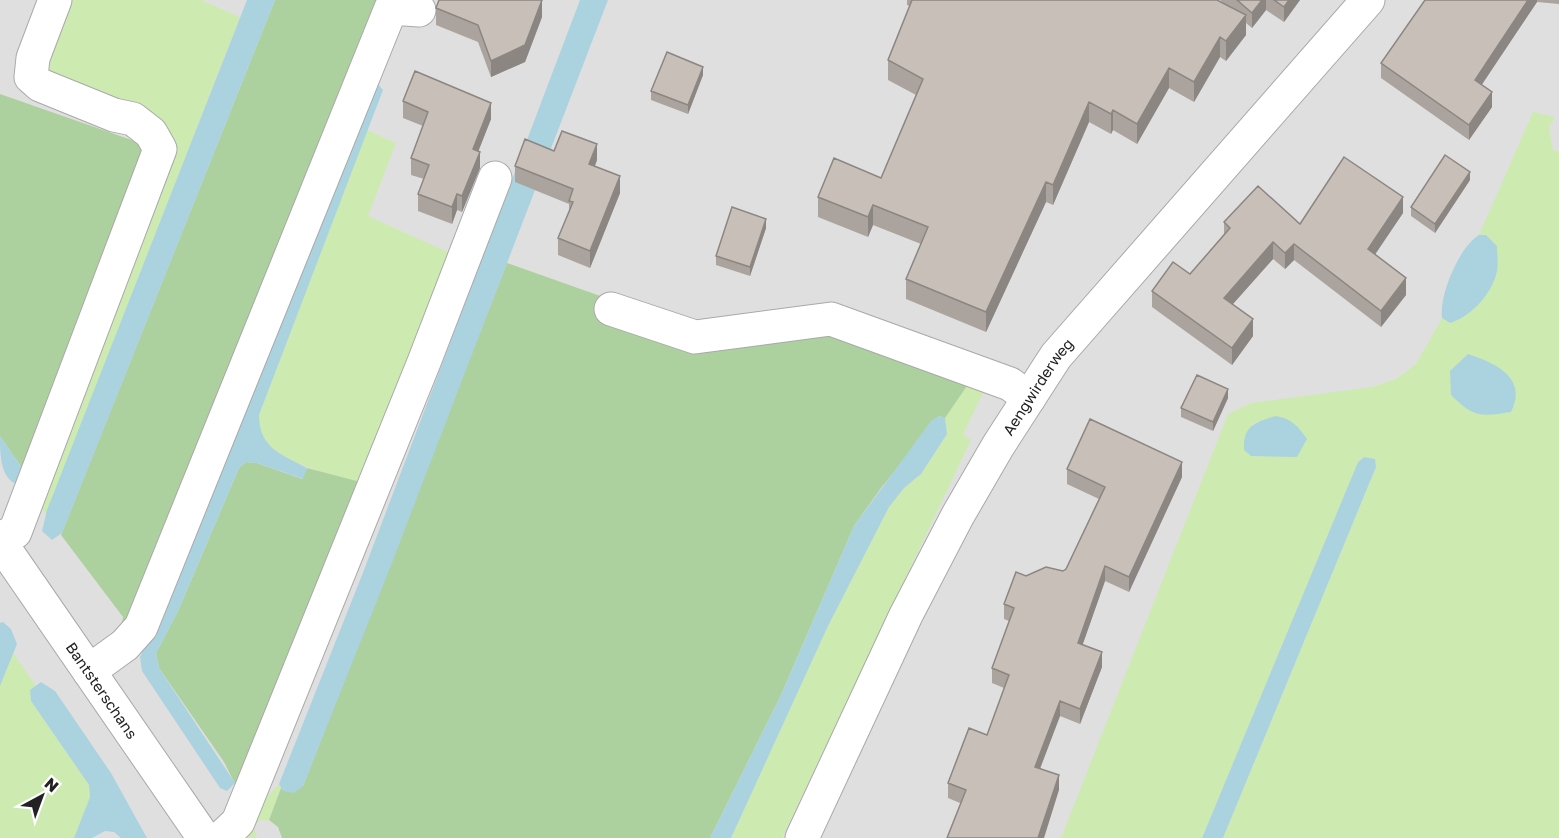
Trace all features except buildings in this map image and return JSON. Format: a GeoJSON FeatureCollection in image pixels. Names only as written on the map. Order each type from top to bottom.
{"type":"FeatureCollection","features":[{"type":"Feature","properties":{"kind":"street"},"geometry":{"type":"LineString","coordinates":[[0,540],[15,532],[160,149],[151,133],[133,119],[114,115],[51,89],[31,77],[33,58],[55,0]]}},
{"type":"Feature","properties":{"kind":"street","name":"Aengwirderweg"},"geometry":{"type":"LineString","coordinates":[[802,838],[937,555],[998,446],[1056,356],[1360,3]]}},
{"type":"Feature","properties":{"kind":"street"},"geometry":{"type":"LineString","coordinates":[[89,671],[125,645],[141,627],[391,8],[419,10]]}},
{"type":"Feature","properties":{"kind":"street"},"geometry":{"type":"LineString","coordinates":[[221,838],[238,822],[424,362],[495,178]]}},
{"type":"Feature","properties":{"kind":"street"},"geometry":{"type":"LineString","coordinates":[[611,309],[695,337],[831,320],[1010,384],[1029,398]]}},
{"type":"Feature","properties":{"kind":"street","name":"Bantsterschans"},"geometry":{"type":"LineString","coordinates":[[0,540],[204,838]]}},
{"type":"Feature","properties":{"kind":"shaded area"},"geometry":{"type":"Polygon","coordinates":[[[0,0],[1559,0],[1559,838],[0,838],[0,0]]]}},
{"type":"Feature","properties":{"kind":"green space"},"geometry":{"type":"Polygon","coordinates":[[[68,0],[201,0],[240,17],[46,514],[37,503],[167,162],[50,75],[46,59],[68,0]]]}},
{"type":"Feature","properties":{"kind":"green space"},"geometry":{"type":"Polygon","coordinates":[[[275,0],[399,0],[166,604],[142,652],[122,623],[123,617],[61,535],[275,0]]]}},
{"type":"Feature","properties":{"kind":"green space"},"geometry":{"type":"Polygon","coordinates":[[[0,94],[143,144],[150,153],[24,471],[0,436],[0,94]]]}},
{"type":"Feature","properties":{"kind":"green space"},"geometry":{"type":"Polygon","coordinates":[[[1533,112],[1555,117],[1549,127],[1553,150],[1559,152],[1559,838],[1223,838],[1376,467],[1375,459],[1364,457],[1358,462],[1202,838],[1061,838],[1228,414],[1251,403],[1372,387],[1396,379],[1416,364],[1442,318],[1450,323],[1479,303],[1496,275],[1497,246],[1486,235],[1479,235],[1533,112]],[[1262,421],[1252,423],[1270,456],[1283,457],[1262,421]]]}},
{"type":"Feature","properties":{"kind":"green space"},"geometry":{"type":"Polygon","coordinates":[[[367,130],[396,143],[368,216],[452,254],[372,485],[294,462],[268,444],[260,433],[259,425],[259,415],[367,130]]]}},
{"type":"Feature","properties":{"kind":"green space"},"geometry":{"type":"Polygon","coordinates":[[[507,263],[730,342],[803,333],[841,338],[969,383],[945,418],[939,416],[881,488],[854,526],[781,695],[710,838],[282,838],[278,827],[269,820],[281,788],[303,786],[507,263]]]}},
{"type":"Feature","properties":{"kind":"green space"},"geometry":{"type":"Polygon","coordinates":[[[969,383],[984,391],[963,434],[971,440],[782,838],[731,838],[828,626],[889,507],[904,488],[921,474],[947,434],[945,418],[969,383]]]}},
{"type":"Feature","properties":{"kind":"green space"},"geometry":{"type":"Polygon","coordinates":[[[246,462],[257,463],[302,479],[307,468],[372,485],[237,788],[224,762],[159,668],[156,653],[178,611],[239,468],[246,462]]]}},
{"type":"Feature","properties":{"kind":"green space"},"geometry":{"type":"Polygon","coordinates":[[[13,653],[36,686],[30,690],[31,701],[89,785],[90,797],[74,838],[0,838],[0,686],[13,653]]]}},
{"type":"Feature","properties":{"kind":"green space"},"geometry":{"type":"Polygon","coordinates":[[[279,784],[281,788],[269,820],[260,820],[254,827],[257,838],[236,838],[250,816],[279,784]]]}},
{"type":"Feature","properties":{"kind":"water"},"geometry":{"type":"Polygon","coordinates":[[[247,0],[275,0],[62,533],[52,540],[42,531],[47,510],[247,0]]]}},
{"type":"Feature","properties":{"kind":"water"},"geometry":{"type":"Polygon","coordinates":[[[580,0],[608,0],[388,573],[303,786],[294,793],[283,791],[279,784],[364,570],[580,0]]]}},
{"type":"Feature","properties":{"kind":"water"},"geometry":{"type":"Polygon","coordinates":[[[376,82],[383,90],[259,415],[260,426],[267,443],[280,454],[307,468],[303,479],[257,463],[246,462],[239,468],[178,611],[156,653],[159,668],[235,783],[227,791],[220,788],[142,671],[140,657],[166,604],[376,82]]]}},
{"type":"Feature","properties":{"kind":"water"},"geometry":{"type":"Polygon","coordinates":[[[1479,235],[1486,235],[1497,246],[1496,275],[1489,291],[1478,305],[1465,316],[1450,323],[1442,318],[1447,285],[1464,250],[1479,235]]]}},
{"type":"Feature","properties":{"kind":"water"},"geometry":{"type":"Polygon","coordinates":[[[1468,354],[1498,367],[1512,381],[1515,400],[1511,412],[1492,415],[1478,414],[1465,408],[1451,395],[1450,371],[1468,354]]]}},
{"type":"Feature","properties":{"kind":"water"},"geometry":{"type":"Polygon","coordinates":[[[939,416],[945,418],[947,434],[921,474],[904,488],[889,507],[828,626],[731,838],[710,838],[781,695],[854,526],[931,421],[939,416]]]}},
{"type":"Feature","properties":{"kind":"water"},"geometry":{"type":"Polygon","coordinates":[[[1275,416],[1294,423],[1307,439],[1297,457],[1251,456],[1244,450],[1248,430],[1256,423],[1275,416]]]}},
{"type":"Feature","properties":{"kind":"water"},"geometry":{"type":"Polygon","coordinates":[[[0,436],[24,471],[21,478],[14,483],[3,469],[0,436]]]}},
{"type":"Feature","properties":{"kind":"water"},"geometry":{"type":"Polygon","coordinates":[[[1364,457],[1375,459],[1376,467],[1223,838],[1202,838],[1358,462],[1364,457]]]}},
{"type":"Feature","properties":{"kind":"water"},"geometry":{"type":"Polygon","coordinates":[[[3,622],[11,629],[17,644],[0,686],[0,623],[3,622]]]}},
{"type":"Feature","properties":{"kind":"water"},"geometry":{"type":"Polygon","coordinates":[[[41,682],[55,691],[111,773],[147,838],[121,838],[114,832],[105,831],[92,838],[74,838],[90,797],[89,785],[31,701],[30,690],[41,682]]]}}]}
